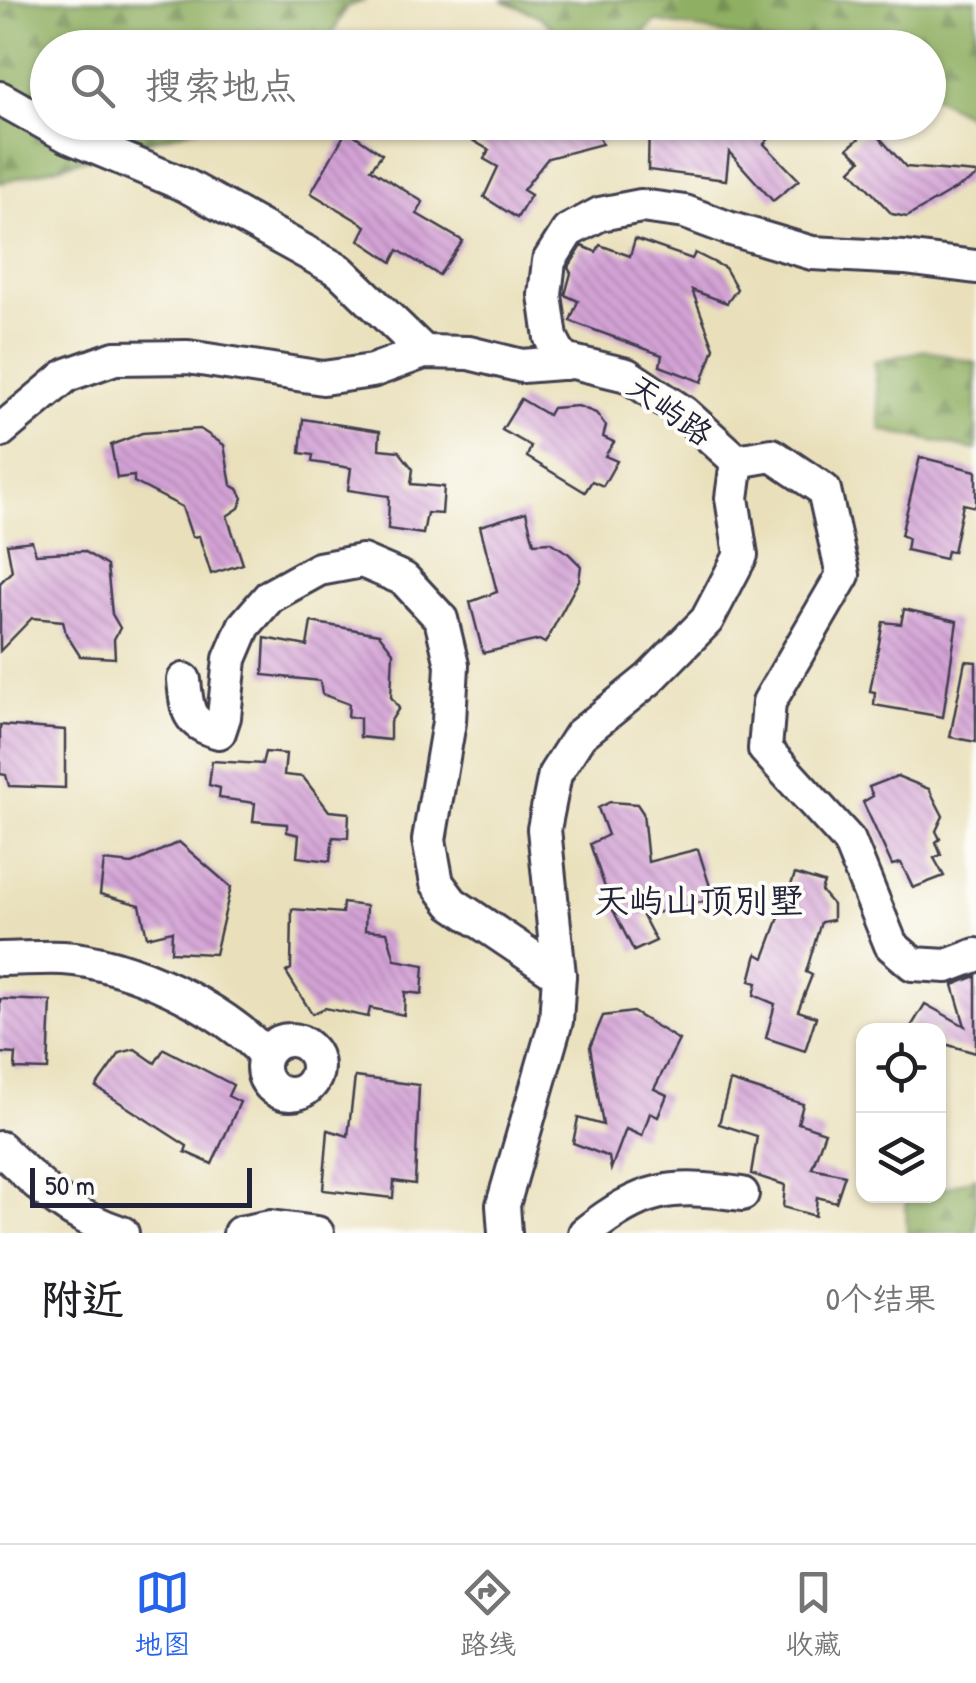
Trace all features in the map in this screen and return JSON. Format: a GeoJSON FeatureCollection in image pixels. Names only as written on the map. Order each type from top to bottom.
{"type":"FeatureCollection","features":[{"type":"Feature","properties":{"kind":"street"},"geometry":{"type":"LineString","coordinates":[[0,98],[30,115]]}},
{"type":"Feature","properties":{"kind":"street"},"geometry":{"type":"LineString","coordinates":[[0,431],[67,375],[115,358],[188,357],[323,378],[372,371],[424,352],[340,271],[185,185],[78,140]]}},
{"type":"Feature","properties":{"kind":"street"},"geometry":{"type":"LineString","coordinates":[[564,363],[551,338],[545,295],[550,261],[568,230],[600,214],[641,206],[685,212],[812,253],[890,256],[976,267]]}},
{"type":"Feature","properties":{"kind":"street","name":"天屿路"},"geometry":{"type":"LineString","coordinates":[[424,352],[469,353],[522,366],[574,362],[628,376],[684,413],[737,461],[732,498],[741,555],[707,620],[649,679],[580,734],[555,774],[544,830],[560,975],[556,1021],[504,1205],[510,1232]]}},
{"type":"Feature","properties":{"kind":"street"},"geometry":{"type":"LineString","coordinates":[[737,461],[772,455],[824,490],[843,575],[769,702],[766,750],[849,840],[891,945],[913,964],[946,966],[976,954]]}},
{"type":"Feature","properties":{"kind":"street"},"geometry":{"type":"LineString","coordinates":[[184,680],[188,713],[202,728],[219,732],[230,659],[244,626],[270,596],[319,569],[362,561],[404,579],[441,619],[452,665],[449,722],[428,840],[437,883],[452,903],[514,948],[560,975]]}},
{"type":"Feature","properties":{"kind":"street"},"geometry":{"type":"LineString","coordinates":[[0,959],[66,958],[141,978],[213,1012],[266,1055]]}},
{"type":"Feature","properties":{"kind":"street"},"geometry":{"type":"LineString","coordinates":[[0,1148],[53,1198],[87,1222],[122,1233]]}},
{"type":"Feature","properties":{"kind":"street"},"geometry":{"type":"LineString","coordinates":[[586,1233],[641,1196],[682,1188],[742,1194]]}},
{"type":"Feature","properties":{"kind":"street"},"geometry":{"type":"LineString","coordinates":[[240,1233],[271,1228],[316,1233]]}},
{"type":"Feature","properties":{"kind":"green space"},"geometry":{"type":"Polygon","coordinates":[[[0,0],[366,0],[346,7],[334,30],[30,30],[30,140],[153,140],[0,183],[0,0]]]}},
{"type":"Feature","properties":{"kind":"green space"},"geometry":{"type":"Polygon","coordinates":[[[502,0],[976,0],[976,119],[946,103],[946,30],[703,30],[656,21],[646,30],[555,30],[539,16],[502,0]]]}},
{"type":"Feature","properties":{"kind":"green space"},"geometry":{"type":"Polygon","coordinates":[[[925,350],[976,363],[976,450],[881,430],[874,362],[925,350]]]}},
{"type":"Feature","properties":{"kind":"green space"},"geometry":{"type":"Polygon","coordinates":[[[976,1177],[976,1233],[907,1233],[906,1203],[946,1203],[946,1188],[976,1177]]]}},
{"type":"Feature","properties":{"kind":"building"},"geometry":{"type":"Polygon","coordinates":[[[341,140],[362,140],[382,154],[371,169],[423,202],[417,214],[463,241],[439,275],[398,250],[392,262],[359,240],[366,226],[311,193],[341,140]]]}},
{"type":"Feature","properties":{"kind":"building"},"geometry":{"type":"Polygon","coordinates":[[[472,140],[600,140],[602,144],[548,158],[523,190],[531,195],[517,218],[484,197],[498,167],[484,159],[489,150],[472,140]]]}},
{"type":"Feature","properties":{"kind":"building"},"geometry":{"type":"Polygon","coordinates":[[[649,140],[768,140],[764,144],[799,180],[773,201],[729,152],[726,180],[648,170],[649,140]]]}},
{"type":"Feature","properties":{"kind":"building"},"geometry":{"type":"Polygon","coordinates":[[[857,140],[882,140],[906,167],[976,173],[976,177],[907,217],[892,214],[851,170],[861,160],[848,148],[857,140]]]}},
{"type":"Feature","properties":{"kind":"building"},"geometry":{"type":"Polygon","coordinates":[[[635,239],[692,259],[695,253],[725,268],[737,289],[727,303],[692,290],[714,348],[702,382],[660,366],[662,355],[570,321],[578,301],[565,295],[571,273],[568,268],[582,246],[596,252],[600,245],[630,256],[635,239]]]}},
{"type":"Feature","properties":{"kind":"building"},"geometry":{"type":"Polygon","coordinates":[[[521,399],[548,415],[552,408],[578,406],[596,413],[606,426],[603,437],[614,442],[605,456],[617,461],[603,486],[592,481],[585,492],[527,457],[531,446],[502,430],[521,399]]]}},
{"type":"Feature","properties":{"kind":"building"},"geometry":{"type":"Polygon","coordinates":[[[303,419],[380,431],[379,449],[399,451],[413,469],[411,484],[444,487],[442,514],[427,513],[423,534],[388,529],[389,496],[348,490],[351,468],[312,462],[313,455],[300,453],[303,419]]]}},
{"type":"Feature","properties":{"kind":"building"},"geometry":{"type":"Polygon","coordinates":[[[200,429],[224,445],[231,485],[243,498],[239,508],[227,516],[243,564],[211,574],[199,536],[192,537],[182,507],[134,482],[134,476],[117,478],[111,445],[142,433],[200,429]]]}},
{"type":"Feature","properties":{"kind":"building"},"geometry":{"type":"Polygon","coordinates":[[[920,457],[976,471],[976,507],[963,504],[953,552],[947,551],[945,559],[906,550],[908,538],[901,535],[920,457]]]}},
{"type":"Feature","properties":{"kind":"building"},"geometry":{"type":"Polygon","coordinates":[[[526,512],[534,543],[551,542],[569,554],[581,566],[579,580],[545,643],[539,640],[483,653],[470,602],[497,592],[480,526],[526,512]]]}},
{"type":"Feature","properties":{"kind":"building"},"geometry":{"type":"Polygon","coordinates":[[[32,541],[36,554],[84,551],[107,566],[112,614],[120,628],[114,639],[115,658],[80,656],[63,621],[32,618],[0,651],[0,583],[12,571],[7,544],[32,541]]]}},
{"type":"Feature","properties":{"kind":"building"},"geometry":{"type":"Polygon","coordinates":[[[904,609],[957,621],[943,717],[874,705],[875,692],[870,691],[883,622],[901,624],[904,609]]]}},
{"type":"Feature","properties":{"kind":"building"},"geometry":{"type":"Polygon","coordinates":[[[311,622],[379,634],[393,652],[391,697],[399,708],[390,722],[390,740],[360,737],[360,718],[348,717],[349,704],[322,694],[320,681],[263,675],[265,638],[307,646],[311,622]]]}},
{"type":"Feature","properties":{"kind":"building"},"geometry":{"type":"Polygon","coordinates":[[[965,661],[976,662],[976,742],[950,737],[965,661]]]}},
{"type":"Feature","properties":{"kind":"building"},"geometry":{"type":"Polygon","coordinates":[[[0,725],[65,730],[65,788],[9,786],[6,775],[0,774],[0,725]]]}},
{"type":"Feature","properties":{"kind":"building"},"geometry":{"type":"Polygon","coordinates":[[[265,752],[286,754],[284,775],[303,777],[329,811],[349,813],[348,838],[333,837],[330,861],[297,857],[299,835],[287,832],[287,824],[253,821],[255,803],[219,798],[220,788],[209,785],[212,761],[262,764],[265,752]]]}},
{"type":"Feature","properties":{"kind":"building"},"geometry":{"type":"Polygon","coordinates":[[[897,776],[929,789],[943,816],[936,831],[941,855],[934,858],[944,876],[913,888],[901,863],[892,865],[863,802],[873,796],[869,787],[897,776]]]}},
{"type":"Feature","properties":{"kind":"building"},"geometry":{"type":"Polygon","coordinates":[[[610,802],[637,804],[643,813],[648,862],[698,849],[714,899],[643,916],[656,941],[634,951],[612,908],[590,844],[608,835],[598,808],[610,802]]]}},
{"type":"Feature","properties":{"kind":"building"},"geometry":{"type":"Polygon","coordinates":[[[179,842],[231,887],[215,954],[171,952],[172,931],[147,937],[140,905],[100,894],[104,861],[132,864],[179,842]]]}},
{"type":"Feature","properties":{"kind":"building"},"geometry":{"type":"Polygon","coordinates":[[[795,874],[824,883],[821,891],[833,905],[833,920],[821,922],[806,972],[812,975],[798,1011],[816,1017],[805,1051],[766,1038],[775,1004],[754,995],[757,983],[750,981],[757,954],[764,958],[795,874]]]}},
{"type":"Feature","properties":{"kind":"building"},"geometry":{"type":"Polygon","coordinates":[[[343,903],[366,906],[365,930],[387,932],[395,960],[424,965],[422,994],[405,992],[404,1015],[370,1008],[368,1017],[325,1008],[312,1014],[286,972],[291,969],[292,909],[342,913],[343,903]]]}},
{"type":"Feature","properties":{"kind":"building"},"geometry":{"type":"Polygon","coordinates":[[[976,976],[976,1053],[946,1044],[946,1023],[913,1023],[925,1004],[965,1026],[953,985],[976,976]]]}},
{"type":"Feature","properties":{"kind":"building"},"geometry":{"type":"Polygon","coordinates":[[[0,999],[51,1001],[48,1070],[15,1069],[16,1054],[0,1053],[0,999]]]}},
{"type":"Feature","properties":{"kind":"building"},"geometry":{"type":"Polygon","coordinates":[[[633,1012],[679,1040],[654,1089],[667,1095],[658,1117],[650,1113],[642,1136],[626,1129],[611,1169],[609,1157],[573,1143],[578,1118],[603,1125],[590,1047],[603,1016],[633,1012]]]}},
{"type":"Feature","properties":{"kind":"building"},"geometry":{"type":"Polygon","coordinates":[[[135,1049],[155,1063],[164,1049],[233,1085],[228,1096],[240,1102],[212,1164],[185,1152],[187,1146],[96,1087],[120,1053],[135,1049]]]}},
{"type":"Feature","properties":{"kind":"building"},"geometry":{"type":"Polygon","coordinates":[[[355,1077],[419,1085],[415,1184],[394,1181],[393,1198],[323,1190],[328,1130],[348,1136],[355,1077]]]}},
{"type":"Feature","properties":{"kind":"building"},"geometry":{"type":"Polygon","coordinates":[[[730,1081],[803,1104],[798,1123],[825,1132],[812,1168],[845,1175],[836,1202],[817,1197],[815,1216],[783,1207],[785,1185],[751,1174],[757,1136],[719,1124],[730,1081]]]}},
{"type":"Feature","properties":{"kind":"district","name":"天屿山顶别墅"},"geometry":{"type":"Point","coordinates":[699,901]}}]}
